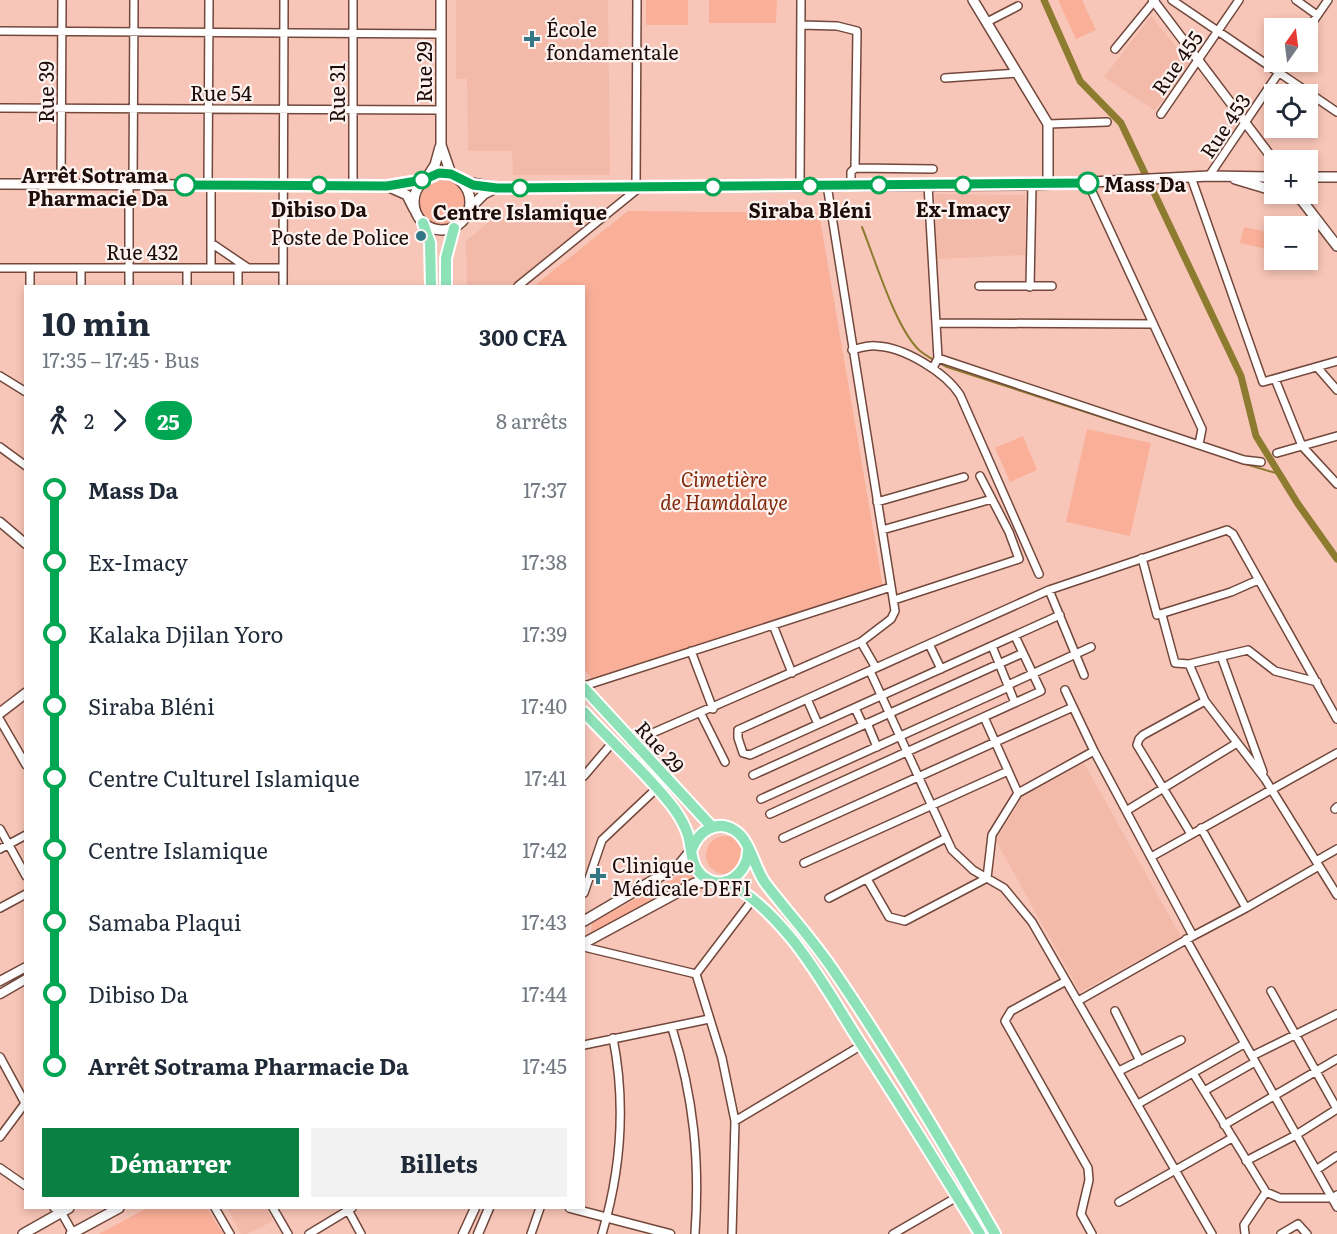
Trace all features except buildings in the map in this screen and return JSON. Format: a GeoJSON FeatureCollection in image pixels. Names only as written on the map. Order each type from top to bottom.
{"type":"FeatureCollection","features":[{"type":"Feature","properties":{"kind":"main road","name":"Rue 29"},"geometry":{"type":"LineString","coordinates":[[426,178],[435,165],[441,145],[441,0]]}},
{"type":"Feature","properties":{"kind":"main road"},"geometry":{"type":"LineString","coordinates":[[974,0],[1048,124],[1048,184]]}},
{"type":"Feature","properties":{"kind":"main road","name":"Rue 29"},"geometry":{"type":"LineString","coordinates":[[441,145],[451,174]]}},
{"type":"Feature","properties":{"kind":"main road"},"geometry":{"type":"LineString","coordinates":[[0,183],[387,186],[439,173],[451,174],[462,181],[468,189],[470,208]]}},
{"type":"Feature","properties":{"kind":"main road"},"geometry":{"type":"LineString","coordinates":[[462,181],[497,188],[1032,185],[1209,176],[1264,177]]}},
{"type":"Feature","properties":{"kind":"main road"},"geometry":{"type":"LineString","coordinates":[[1224,176],[1264,188]]}},
{"type":"Feature","properties":{"kind":"main road"},"geometry":{"type":"LineString","coordinates":[[1318,177],[1337,177]]}},
{"type":"Feature","properties":{"kind":"main road"},"geometry":{"type":"LineString","coordinates":[[414,209],[415,193],[426,178]]}},
{"type":"Feature","properties":{"kind":"main road"},"geometry":{"type":"LineString","coordinates":[[387,186],[407,195],[423,223],[430,243],[431,285]]}},
{"type":"Feature","properties":{"kind":"main road"},"geometry":{"type":"LineString","coordinates":[[423,223],[438,230],[454,228],[465,220],[470,208],[484,194],[497,188]]}},
{"type":"Feature","properties":{"kind":"main road"},"geometry":{"type":"LineString","coordinates":[[1304,204],[1337,246]]}},
{"type":"Feature","properties":{"kind":"main road"},"geometry":{"type":"LineString","coordinates":[[446,285],[447,258],[454,228]]}},
{"type":"Feature","properties":{"kind":"main road","name":"Rue 29"},"geometry":{"type":"LineString","coordinates":[[585,688],[712,827]]}},
{"type":"Feature","properties":{"kind":"main road"},"geometry":{"type":"LineString","coordinates":[[0,713],[24,695]]}},
{"type":"Feature","properties":{"kind":"main road"},"geometry":{"type":"LineString","coordinates":[[0,720],[24,702]]}},
{"type":"Feature","properties":{"kind":"main road"},"geometry":{"type":"LineString","coordinates":[[585,713],[674,809],[687,831],[692,857],[698,871],[753,899],[789,935],[862,1045],[980,1234]]}},
{"type":"Feature","properties":{"kind":"main road"},"geometry":{"type":"LineString","coordinates":[[585,920],[679,865],[692,849],[699,835],[712,827],[723,826],[734,830],[743,837],[755,868],[765,884],[836,972],[995,1234]]}},
{"type":"Feature","properties":{"kind":"main road"},"geometry":{"type":"LineString","coordinates":[[585,944],[695,883],[721,882],[736,877],[744,869],[748,858],[748,847]]}},
{"type":"Feature","properties":{"kind":"main road"},"geometry":{"type":"LineString","coordinates":[[23,1234],[61,1209]]}},
{"type":"Feature","properties":{"kind":"main road"},"geometry":{"type":"LineString","coordinates":[[72,1234],[117,1209]]}},
{"type":"Feature","properties":{"kind":"street","name":"Rue 39"},"geometry":{"type":"LineString","coordinates":[[61,184],[62,0]]}},
{"type":"Feature","properties":{"kind":"street"},"geometry":{"type":"LineString","coordinates":[[129,285],[134,108],[134,0]]}},
{"type":"Feature","properties":{"kind":"street"},"geometry":{"type":"LineString","coordinates":[[208,0],[211,268]]}},
{"type":"Feature","properties":{"kind":"street"},"geometry":{"type":"LineString","coordinates":[[283,285],[284,0]]}},
{"type":"Feature","properties":{"kind":"street","name":"Rue 31"},"geometry":{"type":"LineString","coordinates":[[353,0],[353,186]]}},
{"type":"Feature","properties":{"kind":"street"},"geometry":{"type":"LineString","coordinates":[[519,285],[638,187],[637,0]]}},
{"type":"Feature","properties":{"kind":"street"},"geometry":{"type":"LineString","coordinates":[[800,186],[801,0]]}},
{"type":"Feature","properties":{"kind":"street"},"geometry":{"type":"LineString","coordinates":[[1114,49],[1154,0],[1266,150]]}},
{"type":"Feature","properties":{"kind":"street"},"geometry":{"type":"LineString","coordinates":[[1172,0],[1264,62]]}},
{"type":"Feature","properties":{"kind":"street","name":"Rue 455"},"geometry":{"type":"LineString","coordinates":[[1161,114],[1239,0]]}},
{"type":"Feature","properties":{"kind":"street"},"geometry":{"type":"LineString","coordinates":[[1296,0],[1317,15]]}},
{"type":"Feature","properties":{"kind":"street"},"geometry":{"type":"LineString","coordinates":[[1315,18],[1328,0]]}},
{"type":"Feature","properties":{"kind":"street"},"geometry":{"type":"LineString","coordinates":[[987,22],[1018,6]]}},
{"type":"Feature","properties":{"kind":"street"},"geometry":{"type":"LineString","coordinates":[[801,25],[837,26],[857,31],[858,128],[855,168],[851,172],[851,185]]}},
{"type":"Feature","properties":{"kind":"street"},"geometry":{"type":"LineString","coordinates":[[0,31],[441,34]]}},
{"type":"Feature","properties":{"kind":"street"},"geometry":{"type":"LineString","coordinates":[[1279,72],[1337,112]]}},
{"type":"Feature","properties":{"kind":"street","name":"Rue 453"},"geometry":{"type":"LineString","coordinates":[[1209,176],[1279,72]]}},
{"type":"Feature","properties":{"kind":"street"},"geometry":{"type":"LineString","coordinates":[[945,78],[1018,73]]}},
{"type":"Feature","properties":{"kind":"street","name":"Rue 54"},"geometry":{"type":"LineString","coordinates":[[0,108],[441,110]]}},
{"type":"Feature","properties":{"kind":"street"},"geometry":{"type":"LineString","coordinates":[[1048,124],[1107,122]]}},
{"type":"Feature","properties":{"kind":"street"},"geometry":{"type":"LineString","coordinates":[[855,168],[933,170]]}},
{"type":"Feature","properties":{"kind":"street"},"geometry":{"type":"LineString","coordinates":[[1191,177],[1263,382],[1337,361]]}},
{"type":"Feature","properties":{"kind":"street"},"geometry":{"type":"LineString","coordinates":[[1088,183],[1202,429],[1199,444]]}},
{"type":"Feature","properties":{"kind":"street"},"geometry":{"type":"LineString","coordinates":[[928,184],[938,358],[933,368]]}},
{"type":"Feature","properties":{"kind":"street"},"geometry":{"type":"LineString","coordinates":[[632,742],[713,709],[861,642],[891,619],[894,611],[827,185]]}},
{"type":"Feature","properties":{"kind":"street"},"geometry":{"type":"LineString","coordinates":[[1030,287],[1032,185]]}},
{"type":"Feature","properties":{"kind":"street"},"geometry":{"type":"LineString","coordinates":[[211,243],[248,268]]}},
{"type":"Feature","properties":{"kind":"street","name":"Rue 432"},"geometry":{"type":"LineString","coordinates":[[0,268],[283,268]]}},
{"type":"Feature","properties":{"kind":"street"},"geometry":{"type":"LineString","coordinates":[[30,268],[30,285]]}},
{"type":"Feature","properties":{"kind":"street"},"geometry":{"type":"LineString","coordinates":[[81,268],[81,285]]}},
{"type":"Feature","properties":{"kind":"street"},"geometry":{"type":"LineString","coordinates":[[187,268],[187,285]]}},
{"type":"Feature","properties":{"kind":"street"},"geometry":{"type":"LineString","coordinates":[[238,268],[238,285]]}},
{"type":"Feature","properties":{"kind":"street"},"geometry":{"type":"LineString","coordinates":[[979,286],[1052,286]]}},
{"type":"Feature","properties":{"kind":"street"},"geometry":{"type":"LineString","coordinates":[[936,323],[1153,324]]}},
{"type":"Feature","properties":{"kind":"street"},"geometry":{"type":"LineString","coordinates":[[852,350],[873,345],[887,348],[933,368],[950,380],[960,395],[1039,574]]}},
{"type":"Feature","properties":{"kind":"street"},"geometry":{"type":"LineString","coordinates":[[938,358],[1244,460],[1262,462]]}},
{"type":"Feature","properties":{"kind":"street"},"geometry":{"type":"LineString","coordinates":[[1317,367],[1337,390]]}},
{"type":"Feature","properties":{"kind":"street"},"geometry":{"type":"LineString","coordinates":[[0,376],[24,391]]}},
{"type":"Feature","properties":{"kind":"street"},"geometry":{"type":"LineString","coordinates":[[1275,379],[1302,446],[1337,484]]}},
{"type":"Feature","properties":{"kind":"street"},"geometry":{"type":"LineString","coordinates":[[1277,453],[1337,436]]}},
{"type":"Feature","properties":{"kind":"street"},"geometry":{"type":"LineString","coordinates":[[0,447],[24,465]]}},
{"type":"Feature","properties":{"kind":"street"},"geometry":{"type":"LineString","coordinates":[[894,600],[1019,559],[1009,532],[980,476]]}},
{"type":"Feature","properties":{"kind":"street"},"geometry":{"type":"LineString","coordinates":[[877,502],[964,477]]}},
{"type":"Feature","properties":{"kind":"street"},"geometry":{"type":"LineString","coordinates":[[882,530],[992,499]]}},
{"type":"Feature","properties":{"kind":"street"},"geometry":{"type":"LineString","coordinates":[[0,522],[24,542]]}},
{"type":"Feature","properties":{"kind":"street"},"geometry":{"type":"LineString","coordinates":[[1060,615],[750,755],[743,753],[738,730],[1049,590],[1227,530],[1233,534],[1337,719]]}},
{"type":"Feature","properties":{"kind":"street"},"geometry":{"type":"LineString","coordinates":[[1142,558],[1156,614],[1162,615],[1231,592],[1258,580]]}},
{"type":"Feature","properties":{"kind":"street"},"geometry":{"type":"LineString","coordinates":[[585,687],[891,587]]}},
{"type":"Feature","properties":{"kind":"street"},"geometry":{"type":"LineString","coordinates":[[1049,590],[1084,675]]}},
{"type":"Feature","properties":{"kind":"street"},"geometry":{"type":"LineString","coordinates":[[1162,615],[1172,660],[1179,664],[1189,664],[1248,650],[1275,671],[1317,682]]}},
{"type":"Feature","properties":{"kind":"street"},"geometry":{"type":"LineString","coordinates":[[773,625],[792,673]]}},
{"type":"Feature","properties":{"kind":"street"},"geometry":{"type":"LineString","coordinates":[[770,814],[1041,691],[1015,636]]}},
{"type":"Feature","properties":{"kind":"street"},"geometry":{"type":"LineString","coordinates":[[861,642],[873,669],[881,696],[946,838],[960,859],[1004,888],[1018,903],[1078,1001],[1212,1234]]}},
{"type":"Feature","properties":{"kind":"street"},"geometry":{"type":"LineString","coordinates":[[929,644],[941,669]]}},
{"type":"Feature","properties":{"kind":"street"},"geometry":{"type":"LineString","coordinates":[[992,646],[1015,703]]}},
{"type":"Feature","properties":{"kind":"street"},"geometry":{"type":"LineString","coordinates":[[761,799],[1091,648]]}},
{"type":"Feature","properties":{"kind":"street"},"geometry":{"type":"LineString","coordinates":[[691,651],[713,709]]}},
{"type":"Feature","properties":{"kind":"street"},"geometry":{"type":"LineString","coordinates":[[753,775],[1023,653]]}},
{"type":"Feature","properties":{"kind":"street"},"geometry":{"type":"LineString","coordinates":[[1221,656],[1265,778]]}},
{"type":"Feature","properties":{"kind":"street"},"geometry":{"type":"LineString","coordinates":[[1189,664],[1205,701],[1265,778],[1337,895]]}},
{"type":"Feature","properties":{"kind":"street"},"geometry":{"type":"LineString","coordinates":[[1065,690],[1244,1044],[1316,1170],[1334,1196],[1337,1207]]}},
{"type":"Feature","properties":{"kind":"street"},"geometry":{"type":"LineString","coordinates":[[807,699],[818,724]]}},
{"type":"Feature","properties":{"kind":"street"},"geometry":{"type":"LineString","coordinates":[[1191,834],[1137,746],[1138,739],[1205,701]]}},
{"type":"Feature","properties":{"kind":"street"},"geometry":{"type":"LineString","coordinates":[[783,838],[1073,707]]}},
{"type":"Feature","properties":{"kind":"street"},"geometry":{"type":"LineString","coordinates":[[855,708],[877,747]]}},
{"type":"Feature","properties":{"kind":"street"},"geometry":{"type":"LineString","coordinates":[[701,714],[725,762]]}},
{"type":"Feature","properties":{"kind":"street"},"geometry":{"type":"LineString","coordinates":[[984,717],[1018,793]]}},
{"type":"Feature","properties":{"kind":"street"},"geometry":{"type":"LineString","coordinates":[[0,720],[24,762]]}},
{"type":"Feature","properties":{"kind":"street"},"geometry":{"type":"LineString","coordinates":[[585,775],[612,743]]}},
{"type":"Feature","properties":{"kind":"street"},"geometry":{"type":"LineString","coordinates":[[1126,811],[1238,743]]}},
{"type":"Feature","properties":{"kind":"street"},"geometry":{"type":"LineString","coordinates":[[987,878],[992,835],[1018,793],[1094,751]]}},
{"type":"Feature","properties":{"kind":"street"},"geometry":{"type":"LineString","coordinates":[[1151,857],[1337,753]]}},
{"type":"Feature","properties":{"kind":"street"},"geometry":{"type":"LineString","coordinates":[[804,863],[1008,771]]}},
{"type":"Feature","properties":{"kind":"street"},"geometry":{"type":"LineString","coordinates":[[585,890],[602,840],[656,789]]}},
{"type":"Feature","properties":{"kind":"street"},"geometry":{"type":"LineString","coordinates":[[1201,828],[1246,908]]}},
{"type":"Feature","properties":{"kind":"street"},"geometry":{"type":"LineString","coordinates":[[0,829],[24,872]]}},
{"type":"Feature","properties":{"kind":"street"},"geometry":{"type":"LineString","coordinates":[[0,849],[24,836]]}},
{"type":"Feature","properties":{"kind":"street"},"geometry":{"type":"LineString","coordinates":[[829,898],[946,838]]}},
{"type":"Feature","properties":{"kind":"street"},"geometry":{"type":"LineString","coordinates":[[1078,1001],[1246,908],[1318,864],[1337,849]]}},
{"type":"Feature","properties":{"kind":"street"},"geometry":{"type":"LineString","coordinates":[[867,879],[889,917],[905,921],[987,878]]}},
{"type":"Feature","properties":{"kind":"street"},"geometry":{"type":"LineString","coordinates":[[0,908],[24,895]]}},
{"type":"Feature","properties":{"kind":"street"},"geometry":{"type":"LineString","coordinates":[[696,974],[753,899]]}},
{"type":"Feature","properties":{"kind":"street"},"geometry":{"type":"LineString","coordinates":[[585,945],[696,974]]}},
{"type":"Feature","properties":{"kind":"street"},"geometry":{"type":"LineString","coordinates":[[0,981],[24,968]]}},
{"type":"Feature","properties":{"kind":"street"},"geometry":{"type":"LineString","coordinates":[[696,974],[722,1058],[735,1121],[732,1234]]}},
{"type":"Feature","properties":{"kind":"street"},"geometry":{"type":"LineString","coordinates":[[0,994],[24,980]]}},
{"type":"Feature","properties":{"kind":"street"},"geometry":{"type":"LineString","coordinates":[[1066,981],[1011,1011],[1005,1021],[1088,1168],[1089,1180],[1081,1214],[1092,1234]]}},
{"type":"Feature","properties":{"kind":"street"},"geometry":{"type":"LineString","coordinates":[[1246,1161],[1296,1135],[1337,1109],[1271,991]]}},
{"type":"Feature","properties":{"kind":"street"},"geometry":{"type":"LineString","coordinates":[[1114,1011],[1140,1061]]}},
{"type":"Feature","properties":{"kind":"street"},"geometry":{"type":"LineString","coordinates":[[1204,1091],[1294,1035],[1337,1014]]}},
{"type":"Feature","properties":{"kind":"street"},"geometry":{"type":"LineString","coordinates":[[585,1045],[709,1019]]}},
{"type":"Feature","properties":{"kind":"street"},"geometry":{"type":"LineString","coordinates":[[672,1028],[683,1064],[696,1130],[698,1167],[695,1234]]}},
{"type":"Feature","properties":{"kind":"street"},"geometry":{"type":"LineString","coordinates":[[602,1234],[620,1150],[621,1115],[618,1063],[613,1038]]}},
{"type":"Feature","properties":{"kind":"street"},"geometry":{"type":"LineString","coordinates":[[1119,1071],[1181,1041]]}},
{"type":"Feature","properties":{"kind":"street"},"geometry":{"type":"LineString","coordinates":[[1138,1104],[1244,1044]]}},
{"type":"Feature","properties":{"kind":"street"},"geometry":{"type":"LineString","coordinates":[[735,1121],[862,1045]]}},
{"type":"Feature","properties":{"kind":"street"},"geometry":{"type":"LineString","coordinates":[[0,1057],[24,1100]]}},
{"type":"Feature","properties":{"kind":"street"},"geometry":{"type":"LineString","coordinates":[[1224,1125],[1337,1059]]}},
{"type":"Feature","properties":{"kind":"street"},"geometry":{"type":"LineString","coordinates":[[1193,1073],[1266,1192],[1280,1198],[1334,1196]]}},
{"type":"Feature","properties":{"kind":"street"},"geometry":{"type":"LineString","coordinates":[[0,1137],[24,1103]]}},
{"type":"Feature","properties":{"kind":"street"},"geometry":{"type":"LineString","coordinates":[[1119,1202],[1232,1138]]}},
{"type":"Feature","properties":{"kind":"street"},"geometry":{"type":"LineString","coordinates":[[1316,1170],[1337,1156]]}},
{"type":"Feature","properties":{"kind":"street"},"geometry":{"type":"LineString","coordinates":[[0,1168],[24,1185]]}},
{"type":"Feature","properties":{"kind":"street"},"geometry":{"type":"LineString","coordinates":[[1245,1234],[1244,1225],[1266,1192]]}},
{"type":"Feature","properties":{"kind":"street"},"geometry":{"type":"LineString","coordinates":[[893,1234],[957,1197]]}},
{"type":"Feature","properties":{"kind":"street"},"geometry":{"type":"LineString","coordinates":[[61,1209],[72,1234]]}},
{"type":"Feature","properties":{"kind":"street"},"geometry":{"type":"LineString","coordinates":[[216,1209],[230,1234]]}},
{"type":"Feature","properties":{"kind":"street"},"geometry":{"type":"LineString","coordinates":[[274,1209],[288,1234]]}},
{"type":"Feature","properties":{"kind":"street"},"geometry":{"type":"LineString","coordinates":[[309,1234],[349,1209],[361,1234]]}},
{"type":"Feature","properties":{"kind":"street"},"geometry":{"type":"LineString","coordinates":[[463,1234],[475,1209]]}},
{"type":"Feature","properties":{"kind":"street"},"geometry":{"type":"LineString","coordinates":[[478,1234],[489,1209]]}},
{"type":"Feature","properties":{"kind":"street"},"geometry":{"type":"LineString","coordinates":[[531,1234],[540,1209]]}},
{"type":"Feature","properties":{"kind":"street"},"geometry":{"type":"LineString","coordinates":[[574,1209],[666,1234]]}},
{"type":"Feature","properties":{"kind":"street"},"geometry":{"type":"LineString","coordinates":[[1281,1234],[1298,1224],[1307,1234]]}},
{"type":"Feature","properties":{"kind":"shaded area"},"geometry":{"type":"Polygon","coordinates":[[[456,0],[608,0],[610,175],[513,175],[512,151],[468,151],[467,79],[456,79],[456,0]]]}},
{"type":"Feature","properties":{"kind":"shaded area"},"geometry":{"type":"Polygon","coordinates":[[[1151,16],[1192,66],[1154,110],[1104,77],[1151,16]]]}},
{"type":"Feature","properties":{"kind":"shaded area"},"geometry":{"type":"Polygon","coordinates":[[[935,194],[1025,195],[1025,255],[936,259],[935,194]]]}},
{"type":"Feature","properties":{"kind":"shaded area"},"geometry":{"type":"Polygon","coordinates":[[[495,217],[600,218],[514,285],[467,285],[466,241],[495,217]]]}},
{"type":"Feature","properties":{"kind":"shaded area"},"geometry":{"type":"Polygon","coordinates":[[[1084,763],[1181,937],[1080,992],[996,841],[1022,797],[1084,763]]]}},
{"type":"Feature","properties":{"kind":"shaded area"},"geometry":{"type":"Polygon","coordinates":[[[228,1209],[267,1209],[273,1221],[247,1234],[241,1234],[228,1209]]]}},
{"type":"Feature","properties":{"kind":"green space"},"geometry":{"type":"Polygon","coordinates":[[[646,0],[688,0],[688,25],[646,25],[646,0]]]}},
{"type":"Feature","properties":{"kind":"green space"},"geometry":{"type":"Polygon","coordinates":[[[709,0],[777,0],[776,23],[709,23],[709,0]]]}},
{"type":"Feature","properties":{"kind":"green space"},"geometry":{"type":"Polygon","coordinates":[[[1058,0],[1082,0],[1096,30],[1076,39],[1058,0]]]}},
{"type":"Feature","properties":{"kind":"green space"},"geometry":{"type":"Polygon","coordinates":[[[443,180],[459,187],[466,203],[459,219],[443,226],[427,219],[420,203],[427,187],[443,180]]]}},
{"type":"Feature","properties":{"kind":"green space","name":"Cimetière de Hamdalaye"},"geometry":{"type":"Polygon","coordinates":[[[628,211],[819,213],[883,587],[592,679],[585,670],[585,285],[535,285],[628,211]]]}},
{"type":"Feature","properties":{"kind":"green space"},"geometry":{"type":"Polygon","coordinates":[[[1244,227],[1264,231],[1264,248],[1240,243],[1244,227]]]}},
{"type":"Feature","properties":{"kind":"green space"},"geometry":{"type":"Polygon","coordinates":[[[1087,429],[1151,443],[1130,536],[1066,522],[1087,429]]]}},
{"type":"Feature","properties":{"kind":"green space"},"geometry":{"type":"Polygon","coordinates":[[[1023,436],[1037,470],[1010,482],[995,448],[1023,436]]]}},
{"type":"Feature","properties":{"kind":"green space"},"geometry":{"type":"Polygon","coordinates":[[[725,836],[732,837],[738,842],[743,848],[743,862],[738,868],[732,873],[725,874],[718,873],[712,868],[707,862],[706,855],[707,848],[712,842],[718,837],[725,836]]]}},
{"type":"Feature","properties":{"kind":"green space"},"geometry":{"type":"Polygon","coordinates":[[[692,868],[697,877],[597,932],[591,932],[592,923],[692,868]]]}},
{"type":"Feature","properties":{"kind":"green space"},"geometry":{"type":"Polygon","coordinates":[[[145,1209],[208,1209],[223,1234],[99,1234],[145,1209]]]}},
{"type":"Feature","properties":{"kind":"waterway"},"geometry":{"type":"LineString","coordinates":[[1044,0],[1080,81],[1121,123],[1241,376],[1256,436],[1298,504],[1337,559]]}},
{"type":"Feature","properties":{"kind":"waterway"},"geometry":{"type":"LineString","coordinates":[[862,227],[886,292],[902,326],[919,350],[929,357],[947,367],[1228,458]]}},
{"type":"Feature","properties":{"kind":"waterway"},"geometry":{"type":"LineString","coordinates":[[1242,463],[1279,474]]}},
{"type":"Feature","properties":{"kind":"bus line","name":"25"},"geometry":{"type":"LineString","coordinates":[[185,185],[387,186],[423,180],[439,173],[451,174],[473,185],[497,188],[1088,183]]}},
{"type":"Feature","properties":{"kind":"place","name":"École fondamentale"},"geometry":{"type":"Point","coordinates":[532,39]}},
{"type":"Feature","properties":{"kind":"place","name":"Mass Da"},"geometry":{"type":"Point","coordinates":[1088,183]}},
{"type":"Feature","properties":{"kind":"place","name":"Arrêt Sotrama Pharmacie Da"},"geometry":{"type":"Point","coordinates":[185,185]}},
{"type":"Feature","properties":{"kind":"place","name":"Dibiso Da"},"geometry":{"type":"Point","coordinates":[319,185]}},
{"type":"Feature","properties":{"kind":"place","name":"Ex-Imacy"},"geometry":{"type":"Point","coordinates":[963,185]}},
{"type":"Feature","properties":{"kind":"place","name":"Siraba Bléni"},"geometry":{"type":"Point","coordinates":[810,186]}},
{"type":"Feature","properties":{"kind":"place","name":"Centre Islamique"},"geometry":{"type":"Point","coordinates":[520,188]}},
{"type":"Feature","properties":{"kind":"place","name":"Poste de Police"},"geometry":{"type":"Point","coordinates":[421,236]}},
{"type":"Feature","properties":{"kind":"place","name":"Clinique Médicale DEFI"},"geometry":{"type":"Point","coordinates":[598,876]}}]}
